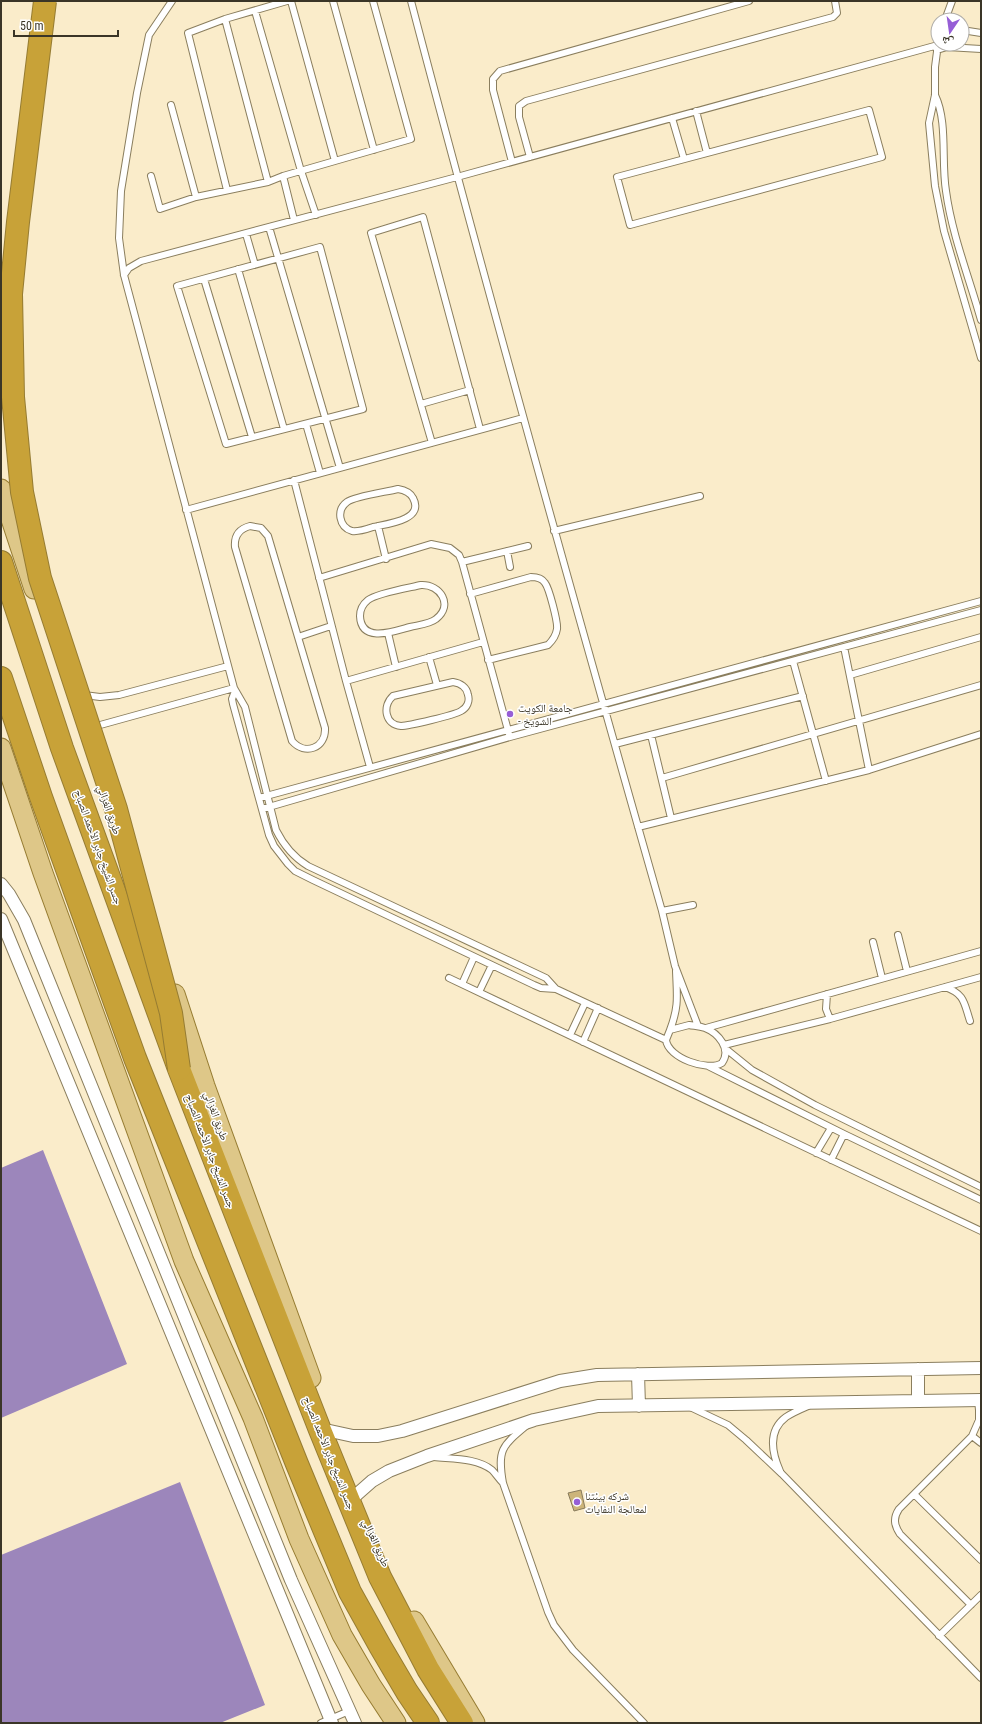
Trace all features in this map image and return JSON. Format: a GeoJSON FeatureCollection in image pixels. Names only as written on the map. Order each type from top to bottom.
{"type":"FeatureCollection","features":[{"type":"Feature","properties":{"kind":"highway"},"geometry":{"type":"LineString","coordinates":[[45,1],[19,208],[11,294],[13,397],[22,492],[40,578],[122,831],[172,1013],[178,1069]]}},
{"type":"Feature","properties":{"kind":"highway","name":"جسر الشيخ جابر الأحمد الصباح"},"geometry":{"type":"LineString","coordinates":[[1,562],[62,748],[178,1069],[317,1423],[380,1577],[428,1669],[462,1723]]}},
{"type":"Feature","properties":{"kind":"highway"},"geometry":{"type":"LineString","coordinates":[[1,678],[41,797],[135,1058],[297,1464],[350,1592],[380,1646],[428,1723]]}},
{"type":"Feature","properties":{"kind":"main road","name":"طريق الغزالي"},"geometry":{"type":"LineString","coordinates":[[1,489],[65,686],[166,968],[208,1094],[330,1431],[386,1566],[408,1612],[475,1723]]}},
{"type":"Feature","properties":{"kind":"main road"},"geometry":{"type":"LineString","coordinates":[[1,748],[43,873],[184,1261],[253,1418],[299,1539],[342,1635],[371,1685],[396,1723]]}},
{"type":"Feature","properties":{"kind":"street"},"geometry":{"type":"LineString","coordinates":[[1,884],[9,894],[24,920],[291,1580],[355,1723]]}},
{"type":"Feature","properties":{"kind":"street"},"geometry":{"type":"LineString","coordinates":[[1,919],[327,1722]]}},
{"type":"Feature","properties":{"kind":"street"},"geometry":{"type":"LineString","coordinates":[[330,1431],[353,1436],[378,1436],[402,1431],[560,1381],[597,1375],[981,1368]]}},
{"type":"Feature","properties":{"kind":"street"},"geometry":{"type":"LineString","coordinates":[[918,1369],[918,1401]]}},
{"type":"Feature","properties":{"kind":"street"},"geometry":{"type":"LineString","coordinates":[[638,1374],[639,1406]]}},
{"type":"Feature","properties":{"kind":"street"},"geometry":{"type":"LineString","coordinates":[[356,1496],[372,1481],[389,1471],[427,1456],[534,1420],[598,1406],[979,1400]]}},
{"type":"Feature","properties":{"kind":"lane"},"geometry":{"type":"LineString","coordinates":[[172,1],[149,35],[137,93],[121,191],[119,238],[124,275],[186,510],[234,690],[245,707],[275,826],[280,838],[292,854],[304,863],[542,976],[550,981],[556,989]]}},
{"type":"Feature","properties":{"kind":"lane"},"geometry":{"type":"LineString","coordinates":[[227,190],[188,33],[225,19],[287,1]]}},
{"type":"Feature","properties":{"kind":"lane"},"geometry":{"type":"LineString","coordinates":[[291,1],[335,161]]}},
{"type":"Feature","properties":{"kind":"lane"},"geometry":{"type":"LineString","coordinates":[[333,1],[374,150]]}},
{"type":"Feature","properties":{"kind":"lane"},"geometry":{"type":"LineString","coordinates":[[151,176],[160,209],[196,197],[268,182],[283,176],[411,139],[373,1]]}},
{"type":"Feature","properties":{"kind":"lane"},"geometry":{"type":"LineString","coordinates":[[411,1],[457,177],[554,531],[662,912],[675,966],[698,1026]]}},
{"type":"Feature","properties":{"kind":"lane"},"geometry":{"type":"LineString","coordinates":[[512,162],[492,90],[493,79],[500,71],[749,1]]}},
{"type":"Feature","properties":{"kind":"lane"},"geometry":{"type":"LineString","coordinates":[[530,157],[519,117],[519,106],[526,100],[833,17],[837,14],[835,1]]}},
{"type":"Feature","properties":{"kind":"lane"},"geometry":{"type":"LineString","coordinates":[[949,12],[952,1]]}},
{"type":"Feature","properties":{"kind":"lane"},"geometry":{"type":"LineString","coordinates":[[255,11],[301,171],[316,215]]}},
{"type":"Feature","properties":{"kind":"lane"},"geometry":{"type":"LineString","coordinates":[[225,19],[268,182]]}},
{"type":"Feature","properties":{"kind":"lane"},"geometry":{"type":"LineString","coordinates":[[970,31],[981,33]]}},
{"type":"Feature","properties":{"kind":"lane"},"geometry":{"type":"LineString","coordinates":[[124,275],[129,268],[140,261],[246,234],[930,48]]}},
{"type":"Feature","properties":{"kind":"lane"},"geometry":{"type":"LineString","coordinates":[[970,49],[981,50]]}},
{"type":"Feature","properties":{"kind":"lane"},"geometry":{"type":"LineString","coordinates":[[937,52],[935,67],[935,95],[929,123],[936,186],[944,231],[981,358]]}},
{"type":"Feature","properties":{"kind":"lane"},"geometry":{"type":"LineString","coordinates":[[935,95],[941,112],[943,172],[949,211],[981,320]]}},
{"type":"Feature","properties":{"kind":"lane"},"geometry":{"type":"LineString","coordinates":[[171,105],[196,197]]}},
{"type":"Feature","properties":{"kind":"lane"},"geometry":{"type":"LineString","coordinates":[[869,110],[882,157],[630,225],[617,177],[708,153],[869,110]]}},
{"type":"Feature","properties":{"kind":"lane"},"geometry":{"type":"LineString","coordinates":[[696,111],[708,153]]}},
{"type":"Feature","properties":{"kind":"lane"},"geometry":{"type":"LineString","coordinates":[[672,118],[684,159]]}},
{"type":"Feature","properties":{"kind":"lane"},"geometry":{"type":"LineString","coordinates":[[283,176],[294,220]]}},
{"type":"Feature","properties":{"kind":"lane"},"geometry":{"type":"LineString","coordinates":[[432,443],[371,233],[423,217],[480,429]]}},
{"type":"Feature","properties":{"kind":"lane"},"geometry":{"type":"LineString","coordinates":[[269,227],[340,468]]}},
{"type":"Feature","properties":{"kind":"lane"},"geometry":{"type":"LineString","coordinates":[[246,234],[255,265]]}},
{"type":"Feature","properties":{"kind":"lane"},"geometry":{"type":"LineString","coordinates":[[320,247],[363,408],[226,444],[176,286],[255,265],[320,247]]}},
{"type":"Feature","properties":{"kind":"lane"},"geometry":{"type":"LineString","coordinates":[[238,270],[284,429]]}},
{"type":"Feature","properties":{"kind":"lane"},"geometry":{"type":"LineString","coordinates":[[204,279],[252,437]]}},
{"type":"Feature","properties":{"kind":"lane"},"geometry":{"type":"LineString","coordinates":[[964,298],[981,293]]}},
{"type":"Feature","properties":{"kind":"lane"},"geometry":{"type":"LineString","coordinates":[[421,404],[470,390]]}},
{"type":"Feature","properties":{"kind":"lane"},"geometry":{"type":"LineString","coordinates":[[186,510],[523,418]]}},
{"type":"Feature","properties":{"kind":"lane"},"geometry":{"type":"LineString","coordinates":[[306,424],[320,473]]}},
{"type":"Feature","properties":{"kind":"lane"},"geometry":{"type":"LineString","coordinates":[[294,480],[318,578],[370,768]]}},
{"type":"Feature","properties":{"kind":"lane"},"geometry":{"type":"LineString","coordinates":[[398,489],[407,491],[415,502],[415,507],[411,516],[407,519],[378,526],[359,531],[349,530],[340,517],[342,507],[350,500],[398,489]]}},
{"type":"Feature","properties":{"kind":"lane"},"geometry":{"type":"LineString","coordinates":[[554,531],[700,496]]}},
{"type":"Feature","properties":{"kind":"lane"},"geometry":{"type":"LineString","coordinates":[[250,526],[260,528],[268,536],[298,637],[325,728],[324,738],[321,742],[313,748],[307,749],[296,745],[290,735],[235,547],[236,536],[244,528],[250,526]]}},
{"type":"Feature","properties":{"kind":"lane"},"geometry":{"type":"LineString","coordinates":[[378,526],[386,559]]}},
{"type":"Feature","properties":{"kind":"lane"},"geometry":{"type":"LineString","coordinates":[[318,578],[386,559],[431,544],[442,545],[450,548],[459,555],[510,737]]}},
{"type":"Feature","properties":{"kind":"lane"},"geometry":{"type":"LineString","coordinates":[[462,562],[528,546]]}},
{"type":"Feature","properties":{"kind":"lane"},"geometry":{"type":"LineString","coordinates":[[507,551],[510,566]]}},
{"type":"Feature","properties":{"kind":"lane"},"geometry":{"type":"LineString","coordinates":[[470,594],[531,577],[542,580],[546,584],[558,624],[556,634],[552,642],[548,645],[488,660]]}},
{"type":"Feature","properties":{"kind":"lane"},"geometry":{"type":"LineString","coordinates":[[420,585],[432,586],[441,594],[444,605],[443,611],[435,620],[388,633],[375,634],[370,632],[363,625],[360,615],[366,601],[376,596],[420,585]]}},
{"type":"Feature","properties":{"kind":"lane"},"geometry":{"type":"LineString","coordinates":[[259,798],[981,601]]}},
{"type":"Feature","properties":{"kind":"lane"},"geometry":{"type":"LineString","coordinates":[[262,809],[510,737],[981,610]]}},
{"type":"Feature","properties":{"kind":"lane"},"geometry":{"type":"LineString","coordinates":[[298,637],[331,626]]}},
{"type":"Feature","properties":{"kind":"lane"},"geometry":{"type":"LineString","coordinates":[[388,633],[396,667]]}},
{"type":"Feature","properties":{"kind":"lane"},"geometry":{"type":"LineString","coordinates":[[850,675],[981,637]]}},
{"type":"Feature","properties":{"kind":"lane"},"geometry":{"type":"LineString","coordinates":[[346,681],[483,642]]}},
{"type":"Feature","properties":{"kind":"lane"},"geometry":{"type":"LineString","coordinates":[[844,647],[869,770]]}},
{"type":"Feature","properties":{"kind":"lane"},"geometry":{"type":"LineString","coordinates":[[430,657],[437,685]]}},
{"type":"Feature","properties":{"kind":"lane"},"geometry":{"type":"LineString","coordinates":[[792,661],[826,781]]}},
{"type":"Feature","properties":{"kind":"lane"},"geometry":{"type":"LineString","coordinates":[[69,688],[90,697],[119,695],[228,666]]}},
{"type":"Feature","properties":{"kind":"lane"},"geometry":{"type":"LineString","coordinates":[[453,682],[463,686],[469,699],[465,708],[456,714],[405,726],[395,724],[388,718],[386,709],[389,700],[393,696],[437,685],[453,682]]}},
{"type":"Feature","properties":{"kind":"lane"},"geometry":{"type":"LineString","coordinates":[[662,778],[981,685]]}},
{"type":"Feature","properties":{"kind":"lane"},"geometry":{"type":"LineString","coordinates":[[82,730],[234,690]]}},
{"type":"Feature","properties":{"kind":"lane"},"geometry":{"type":"LineString","coordinates":[[234,690],[232,699],[233,704],[262,809],[274,846],[281,857],[295,871],[534,986],[556,989],[666,1040]]}},
{"type":"Feature","properties":{"kind":"lane"},"geometry":{"type":"LineString","coordinates":[[615,744],[802,696]]}},
{"type":"Feature","properties":{"kind":"lane"},"geometry":{"type":"LineString","coordinates":[[638,828],[672,818],[869,770],[981,734]]}},
{"type":"Feature","properties":{"kind":"lane"},"geometry":{"type":"LineString","coordinates":[[651,735],[672,818]]}},
{"type":"Feature","properties":{"kind":"lane"},"geometry":{"type":"LineString","coordinates":[[662,912],[693,905]]}},
{"type":"Feature","properties":{"kind":"lane"},"geometry":{"type":"LineString","coordinates":[[898,935],[907,971]]}},
{"type":"Feature","properties":{"kind":"lane"},"geometry":{"type":"LineString","coordinates":[[873,942],[882,978]]}},
{"type":"Feature","properties":{"kind":"lane"},"geometry":{"type":"LineString","coordinates":[[706,1028],[907,971],[980,952]]}},
{"type":"Feature","properties":{"kind":"lane"},"geometry":{"type":"LineString","coordinates":[[462,984],[474,957]]}},
{"type":"Feature","properties":{"kind":"lane"},"geometry":{"type":"LineString","coordinates":[[479,992],[492,965]]}},
{"type":"Feature","properties":{"kind":"lane"},"geometry":{"type":"LineString","coordinates":[[675,966],[678,1002],[666,1040],[668,1048],[688,1061],[713,1067],[722,1063],[725,1059],[725,1047]]}},
{"type":"Feature","properties":{"kind":"lane"},"geometry":{"type":"LineString","coordinates":[[725,1047],[981,977]]}},
{"type":"Feature","properties":{"kind":"lane"},"geometry":{"type":"LineString","coordinates":[[449,978],[981,1231]]}},
{"type":"Feature","properties":{"kind":"lane"},"geometry":{"type":"LineString","coordinates":[[945,987],[956,991],[964,1000],[970,1021]]}},
{"type":"Feature","properties":{"kind":"lane"},"geometry":{"type":"LineString","coordinates":[[827,994],[826,1010],[830,1019]]}},
{"type":"Feature","properties":{"kind":"lane"},"geometry":{"type":"LineString","coordinates":[[570,1035],[585,1003]]}},
{"type":"Feature","properties":{"kind":"lane"},"geometry":{"type":"LineString","coordinates":[[582,1042],[598,1008]]}},
{"type":"Feature","properties":{"kind":"lane"},"geometry":{"type":"LineString","coordinates":[[670,1030],[682,1026],[698,1026],[706,1028],[716,1035],[725,1047],[752,1070],[816,1105],[981,1187]]}},
{"type":"Feature","properties":{"kind":"lane"},"geometry":{"type":"LineString","coordinates":[[708,1066],[831,1128],[981,1200]]}},
{"type":"Feature","properties":{"kind":"lane"},"geometry":{"type":"LineString","coordinates":[[816,1153],[831,1128]]}},
{"type":"Feature","properties":{"kind":"lane"},"geometry":{"type":"LineString","coordinates":[[831,1160],[844,1134]]}},
{"type":"Feature","properties":{"kind":"lane"},"geometry":{"type":"LineString","coordinates":[[971,1605],[897,1529],[895,1524],[896,1513],[978,1430],[979,1400]]}},
{"type":"Feature","properties":{"kind":"lane"},"geometry":{"type":"LineString","coordinates":[[782,1474],[775,1459],[772,1445],[773,1435],[777,1426],[785,1418],[813,1403]]}},
{"type":"Feature","properties":{"kind":"lane"},"geometry":{"type":"LineString","coordinates":[[684,1405],[728,1424],[782,1474],[981,1678]]}},
{"type":"Feature","properties":{"kind":"lane"},"geometry":{"type":"LineString","coordinates":[[534,1420],[504,1446],[500,1456],[503,1482],[548,1612],[554,1625],[573,1650],[644,1723]]}},
{"type":"Feature","properties":{"kind":"lane"},"geometry":{"type":"LineString","coordinates":[[972,1436],[981,1443]]}},
{"type":"Feature","properties":{"kind":"lane"},"geometry":{"type":"LineString","coordinates":[[427,1456],[481,1464],[492,1470],[503,1482]]}},
{"type":"Feature","properties":{"kind":"lane"},"geometry":{"type":"LineString","coordinates":[[914,1494],[981,1560]]}},
{"type":"Feature","properties":{"kind":"lane"},"geometry":{"type":"LineString","coordinates":[[939,1636],[981,1595]]}},
{"type":"Feature","properties":{"kind":"lane"},"geometry":{"type":"LineString","coordinates":[[327,1722],[349,1712]]}},
{"type":"Feature","properties":{"kind":"shaded area"},"geometry":{"type":"Polygon","coordinates":[[[43,1150],[127,1364],[1,1418],[1,1168],[43,1150]]]}},
{"type":"Feature","properties":{"kind":"shaded area"},"geometry":{"type":"Polygon","coordinates":[[[180,1482],[265,1705],[220,1723],[1,1723],[1,1555],[180,1482]]]}},
{"type":"Feature","properties":{"kind":"building","name":"شركه بيئتنا لمعالجة النفايات"},"geometry":{"type":"Polygon","coordinates":[[[581,1490],[585,1508],[574,1511],[568,1493],[581,1490]]]}},
{"type":"Feature","properties":{"kind":"place","name":"جامعة الكويت - الشويخ"},"geometry":{"type":"Point","coordinates":[510,714]}},
{"type":"Feature","properties":{"kind":"place","name":"شركه بيئتنا لمعالجة النفايات"},"geometry":{"type":"Point","coordinates":[577,1502]}}]}
